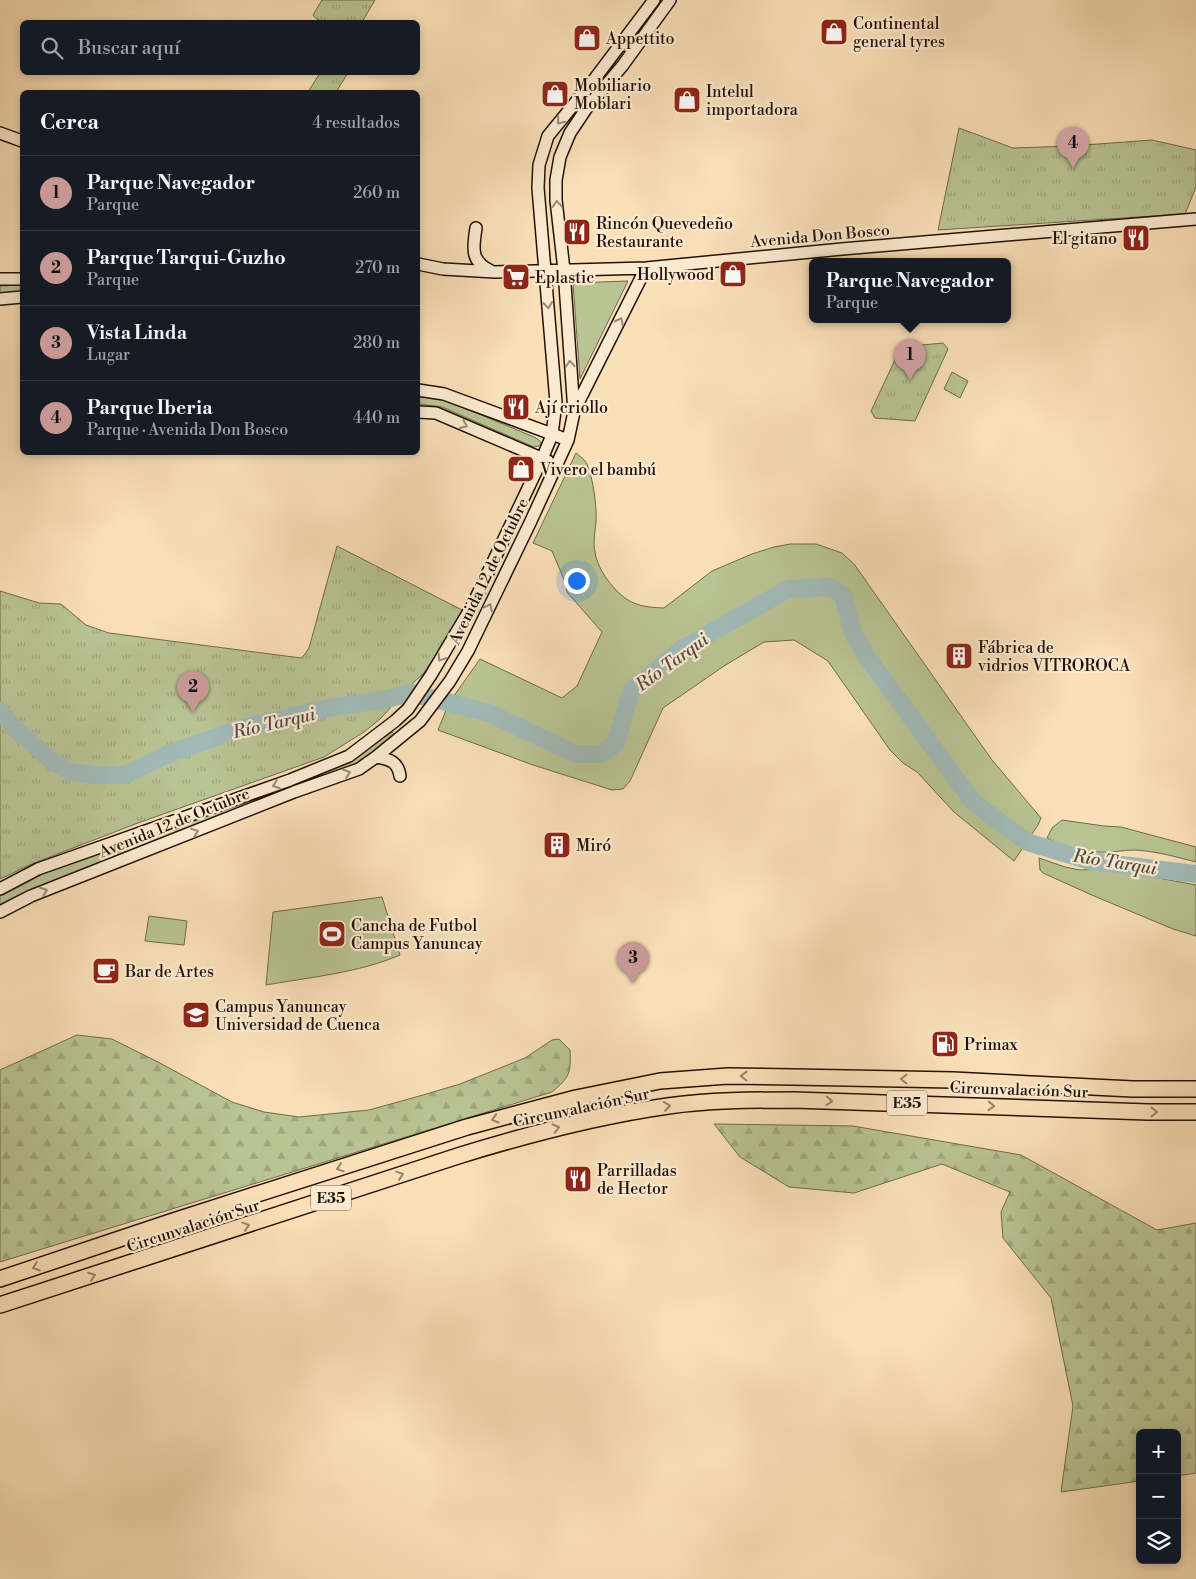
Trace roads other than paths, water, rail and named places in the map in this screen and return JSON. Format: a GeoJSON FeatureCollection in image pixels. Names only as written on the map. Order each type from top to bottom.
{"type":"FeatureCollection","features":[{"type":"Feature","properties":{"kind":"highway","name":"Circunvalación Sur"},"geometry":{"type":"LineString","coordinates":[[0,1279],[467,1127],[576,1098],[660,1081],[728,1076],[802,1077],[953,1080],[1133,1089],[1196,1089]]}},
{"type":"Feature","properties":{"kind":"highway","name":"Circunvalación Sur"},"geometry":{"type":"LineString","coordinates":[[0,1305],[515,1138],[561,1126],[669,1106],[741,1100],[794,1100],[1196,1112]]}},
{"type":"Feature","properties":{"kind":"main road","name":"Avenida 12 de Octubre"},"geometry":{"type":"LineString","coordinates":[[0,889],[38,869],[290,780],[349,756],[408,709],[431,675],[472,606],[552,435],[556,402],[538,188],[539,164],[548,136],[593,81],[654,0]]}},
{"type":"Feature","properties":{"kind":"main road","name":"Avenida 12 de Octubre"},"geometry":{"type":"LineString","coordinates":[[0,912],[31,896],[294,792],[359,769],[420,721],[450,681],[468,651],[530,523],[568,440],[574,412],[564,270],[556,200],[556,180],[560,157],[570,133],[586,109],[622,65],[670,0]]}},
{"type":"Feature","properties":{"kind":"main road"},"geometry":{"type":"LineString","coordinates":[[0,133],[20,140]]}},
{"type":"Feature","properties":{"kind":"main road","name":"Avenida Don Bosco"},"geometry":{"type":"LineString","coordinates":[[420,264],[442,269],[495,272],[646,268],[842,248],[1196,220]]}},
{"type":"Feature","properties":{"kind":"main road"},"geometry":{"type":"LineString","coordinates":[[476,228],[473,248],[476,258],[482,266],[495,272]]}},
{"type":"Feature","properties":{"kind":"main road"},"geometry":{"type":"LineString","coordinates":[[574,412],[646,268]]}},
{"type":"Feature","properties":{"kind":"main road"},"geometry":{"type":"LineString","coordinates":[[0,279],[20,279]]}},
{"type":"Feature","properties":{"kind":"main road"},"geometry":{"type":"LineString","coordinates":[[0,299],[20,297]]}},
{"type":"Feature","properties":{"kind":"main road"},"geometry":{"type":"LineString","coordinates":[[420,390],[444,394],[568,440]]}},
{"type":"Feature","properties":{"kind":"main road"},"geometry":{"type":"LineString","coordinates":[[420,412],[436,413],[557,464]]}},
{"type":"Feature","properties":{"kind":"main road"},"geometry":{"type":"LineString","coordinates":[[376,757],[387,758],[394,762],[400,776]]}},
{"type":"Feature","properties":{"kind":"waterway","name":"Río Tarqui"},"geometry":{"type":"LineString","coordinates":[[0,711],[18,731],[53,762],[71,772],[93,775],[125,775],[166,755],[241,728],[333,707],[378,701],[411,693],[489,713],[575,754],[601,754],[616,743],[631,691],[682,649],[788,589],[831,587],[843,595],[853,633],[867,657],[973,802],[1027,842],[1090,861],[1196,874]]}},
{"type":"Feature","properties":{"kind":"place","name":"Continental general tyres"},"geometry":{"type":"Point","coordinates":[834,32]}},
{"type":"Feature","properties":{"kind":"place","name":"Appettito"},"geometry":{"type":"Point","coordinates":[587,38]}},
{"type":"Feature","properties":{"kind":"place","name":"Mobiliario Moblari"},"geometry":{"type":"Point","coordinates":[555,94]}},
{"type":"Feature","properties":{"kind":"place","name":"Intelul importadora"},"geometry":{"type":"Point","coordinates":[687,100]}},
{"type":"Feature","properties":{"kind":"place","name":"Parque Iberia"},"geometry":{"type":"Point","coordinates":[1073,168]}},
{"type":"Feature","properties":{"kind":"place","name":"Rincón Quevedeño Restaurante"},"geometry":{"type":"Point","coordinates":[577,232]}},
{"type":"Feature","properties":{"kind":"place","name":"El gitano"},"geometry":{"type":"Point","coordinates":[1136,238]}},
{"type":"Feature","properties":{"kind":"place","name":"Hollywood"},"geometry":{"type":"Point","coordinates":[733,274]}},
{"type":"Feature","properties":{"kind":"place","name":"Eplastic"},"geometry":{"type":"Point","coordinates":[516,277]}},
{"type":"Feature","properties":{"kind":"place","name":"Parque Navegador"},"geometry":{"type":"Point","coordinates":[910,380]}},
{"type":"Feature","properties":{"kind":"place","name":"Ají criollo"},"geometry":{"type":"Point","coordinates":[516,407]}},
{"type":"Feature","properties":{"kind":"place","name":"Vivero el bambú"},"geometry":{"type":"Point","coordinates":[521,469]}},
{"type":"Feature","properties":{"kind":"place","name":"Fábrica de vidrios VITROROCA"},"geometry":{"type":"Point","coordinates":[959,656]}},
{"type":"Feature","properties":{"kind":"place","name":"Parque Tarqui-Guzho"},"geometry":{"type":"Point","coordinates":[193,712]}},
{"type":"Feature","properties":{"kind":"place","name":"Miró"},"geometry":{"type":"Point","coordinates":[557,845]}},
{"type":"Feature","properties":{"kind":"place","name":"Cancha de Futbol Campus Yanuncay"},"geometry":{"type":"Point","coordinates":[332,934]}},
{"type":"Feature","properties":{"kind":"place","name":"Bar de Artes"},"geometry":{"type":"Point","coordinates":[106,971]}},
{"type":"Feature","properties":{"kind":"place","name":"Vista Linda"},"geometry":{"type":"Point","coordinates":[633,983]}},
{"type":"Feature","properties":{"kind":"place","name":"Campus Yanuncay Universidad de Cuenca"},"geometry":{"type":"Point","coordinates":[196,1015]}},
{"type":"Feature","properties":{"kind":"place","name":"Primax"},"geometry":{"type":"Point","coordinates":[945,1044]}},
{"type":"Feature","properties":{"kind":"place","name":"Parrilladas de Hector"},"geometry":{"type":"Point","coordinates":[578,1179]}}]}
